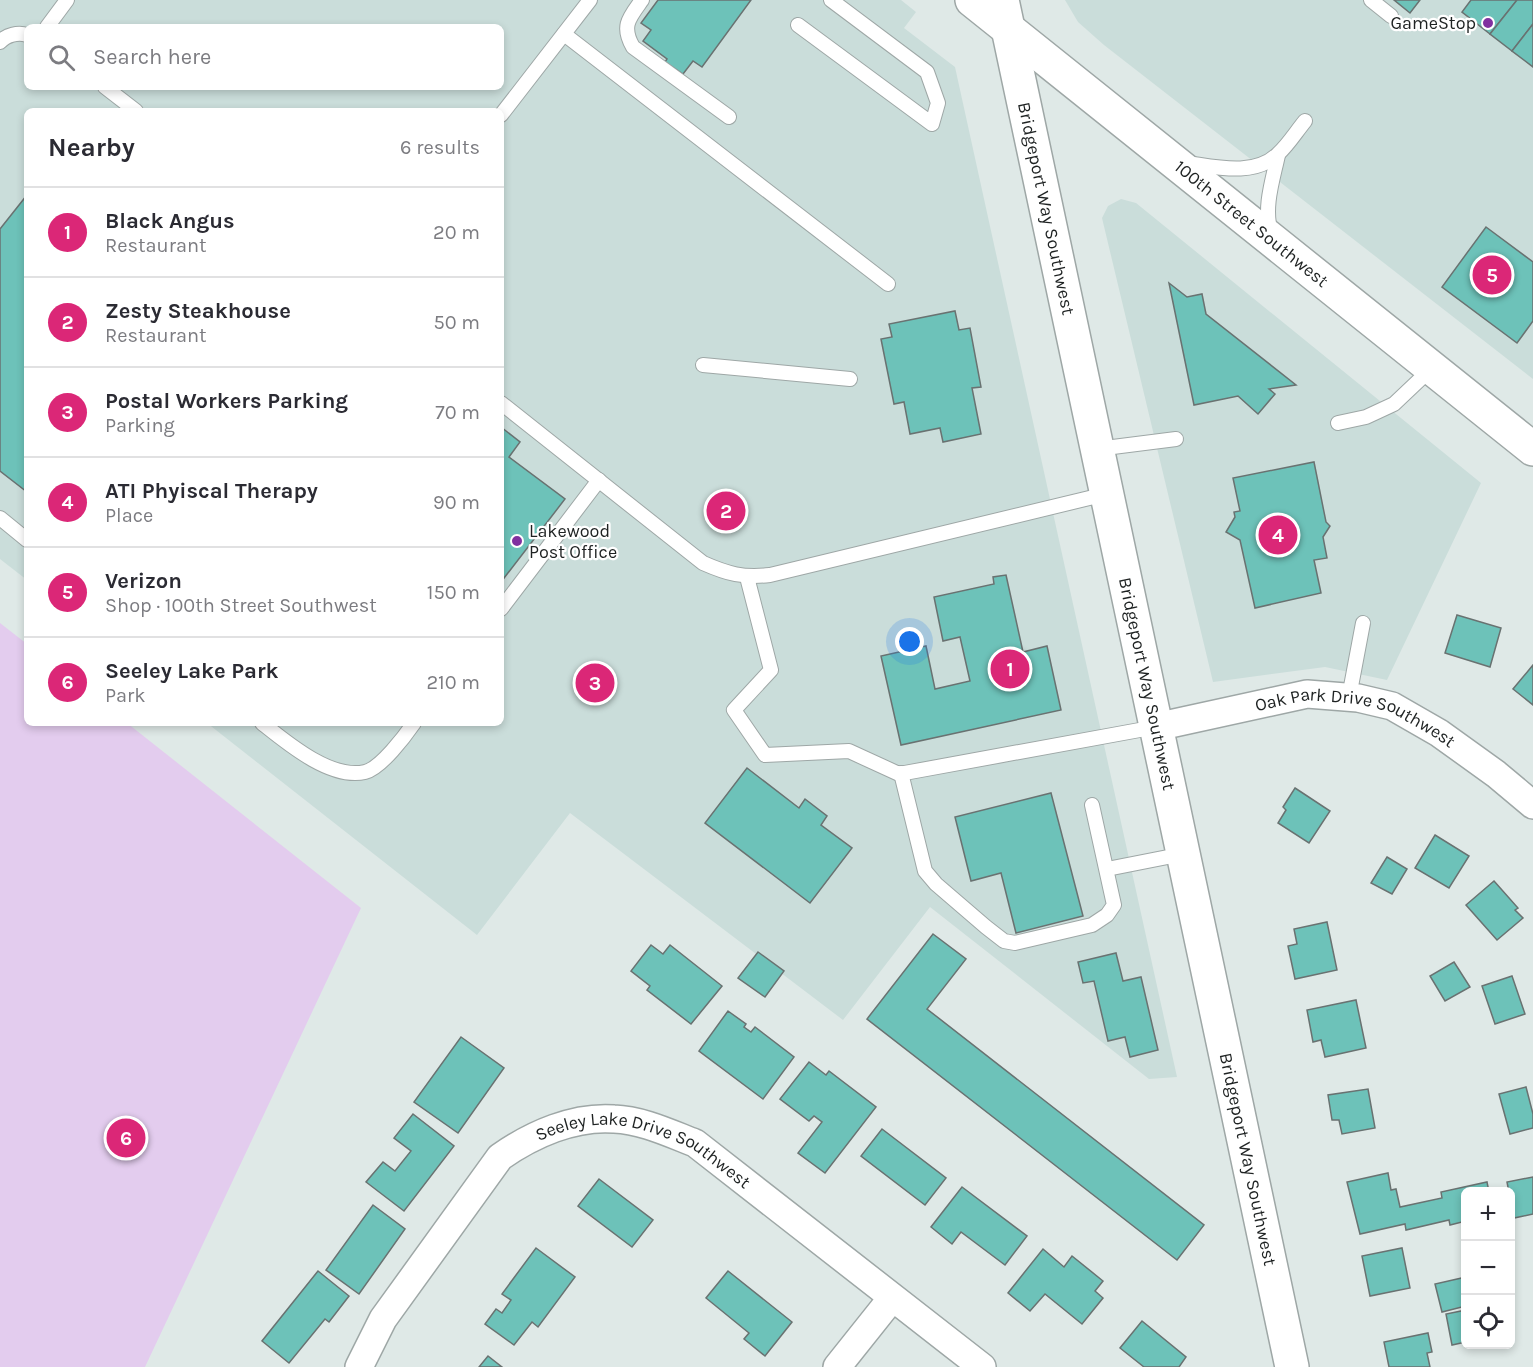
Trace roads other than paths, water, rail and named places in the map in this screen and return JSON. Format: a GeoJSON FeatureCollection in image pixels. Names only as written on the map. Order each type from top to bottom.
{"type":"FeatureCollection","features":[{"type":"Feature","properties":{"kind":"main road","name":"100th Street Southwest"},"geometry":{"type":"LineString","coordinates":[[972,0],[1004,14],[1173,161],[1533,449]]}},
{"type":"Feature","properties":{"kind":"main road","name":"Bridgeport Way Southwest"},"geometry":{"type":"LineString","coordinates":[[1004,14],[1292,1367]]}},
{"type":"Feature","properties":{"kind":"street","name":"Oak Park Drive Southwest"},"geometry":{"type":"LineString","coordinates":[[1156,727],[1307,694],[1350,698],[1392,706],[1439,734],[1496,774],[1533,805]]}},
{"type":"Feature","properties":{"kind":"street","name":"Seeley Lake Drive Southwest"},"geometry":{"type":"LineString","coordinates":[[359,1367],[383,1319],[500,1156],[523,1141],[550,1130],[583,1121],[614,1119],[646,1125],[694,1143],[982,1367]]}},
{"type":"Feature","properties":{"kind":"street"},"geometry":{"type":"LineString","coordinates":[[837,1367],[892,1298]]}},
{"type":"Feature","properties":{"kind":"lane"},"geometry":{"type":"LineString","coordinates":[[50,24],[67,0]]}},
{"type":"Feature","properties":{"kind":"lane"},"geometry":{"type":"LineString","coordinates":[[504,111],[591,0]]}},
{"type":"Feature","properties":{"kind":"lane"},"geometry":{"type":"LineString","coordinates":[[642,0],[627,19],[627,36],[633,47],[729,117]]}},
{"type":"Feature","properties":{"kind":"lane"},"geometry":{"type":"LineString","coordinates":[[798,25],[932,124],[938,104],[927,72],[831,0]]}},
{"type":"Feature","properties":{"kind":"lane"},"geometry":{"type":"LineString","coordinates":[[1371,0],[1390,16]]}},
{"type":"Feature","properties":{"kind":"lane"},"geometry":{"type":"LineString","coordinates":[[0,42],[20,33],[24,34]]}},
{"type":"Feature","properties":{"kind":"lane"},"geometry":{"type":"LineString","coordinates":[[564,34],[888,285]]}},
{"type":"Feature","properties":{"kind":"lane"},"geometry":{"type":"LineString","coordinates":[[109,90],[132,108]]}},
{"type":"Feature","properties":{"kind":"lane"},"geometry":{"type":"LineString","coordinates":[[1173,161],[1238,169],[1255,166],[1278,155],[1305,121]]}},
{"type":"Feature","properties":{"kind":"lane"},"geometry":{"type":"LineString","coordinates":[[1275,242],[1269,229],[1268,214],[1278,155]]}},
{"type":"Feature","properties":{"kind":"lane"},"geometry":{"type":"LineString","coordinates":[[703,365],[850,379]]}},
{"type":"Feature","properties":{"kind":"lane"},"geometry":{"type":"LineString","coordinates":[[1338,423],[1366,417],[1394,404],[1432,368]]}},
{"type":"Feature","properties":{"kind":"lane"},"geometry":{"type":"LineString","coordinates":[[504,405],[703,563],[729,575],[747,577],[770,575],[1106,494]]}},
{"type":"Feature","properties":{"kind":"lane"},"geometry":{"type":"LineString","coordinates":[[1097,449],[1176,439]]}},
{"type":"Feature","properties":{"kind":"lane"},"geometry":{"type":"LineString","coordinates":[[504,605],[599,480]]}},
{"type":"Feature","properties":{"kind":"lane"},"geometry":{"type":"LineString","coordinates":[[0,519],[24,538]]}},
{"type":"Feature","properties":{"kind":"lane"},"geometry":{"type":"LineString","coordinates":[[747,577],[771,670],[734,710],[765,755],[849,751],[901,773],[1156,727]]}},
{"type":"Feature","properties":{"kind":"lane"},"geometry":{"type":"LineString","coordinates":[[1350,698],[1363,623]]}},
{"type":"Feature","properties":{"kind":"lane"},"geometry":{"type":"LineString","coordinates":[[266,726],[317,762],[345,772],[367,772],[395,749],[412,726]]}},
{"type":"Feature","properties":{"kind":"lane"},"geometry":{"type":"LineString","coordinates":[[901,773],[925,871],[936,884],[1004,941],[1015,943],[1092,925],[1107,915],[1114,905],[1092,805]]}},
{"type":"Feature","properties":{"kind":"lane"},"geometry":{"type":"LineString","coordinates":[[1107,869],[1183,854]]}},
{"type":"Feature","properties":{"kind":"place","name":"GameStop"},"geometry":{"type":"Point","coordinates":[1488,23]}},
{"type":"Feature","properties":{"kind":"place","name":"Verizon"},"geometry":{"type":"Point","coordinates":[1492,275]}},
{"type":"Feature","properties":{"kind":"place","name":"Zesty Steakhouse"},"geometry":{"type":"Point","coordinates":[726,511]}},
{"type":"Feature","properties":{"kind":"place","name":"ATI Phyiscal Therapy"},"geometry":{"type":"Point","coordinates":[1278,535]}},
{"type":"Feature","properties":{"kind":"place","name":"Lakewood Post Office"},"geometry":{"type":"Point","coordinates":[517,541]}},
{"type":"Feature","properties":{"kind":"place","name":"Black Angus"},"geometry":{"type":"Point","coordinates":[1010,669]}},
{"type":"Feature","properties":{"kind":"place","name":"Postal Workers Parking"},"geometry":{"type":"Point","coordinates":[595,683]}},
{"type":"Feature","properties":{"kind":"place","name":"Seeley Lake Park"},"geometry":{"type":"Point","coordinates":[126,1138]}}]}
